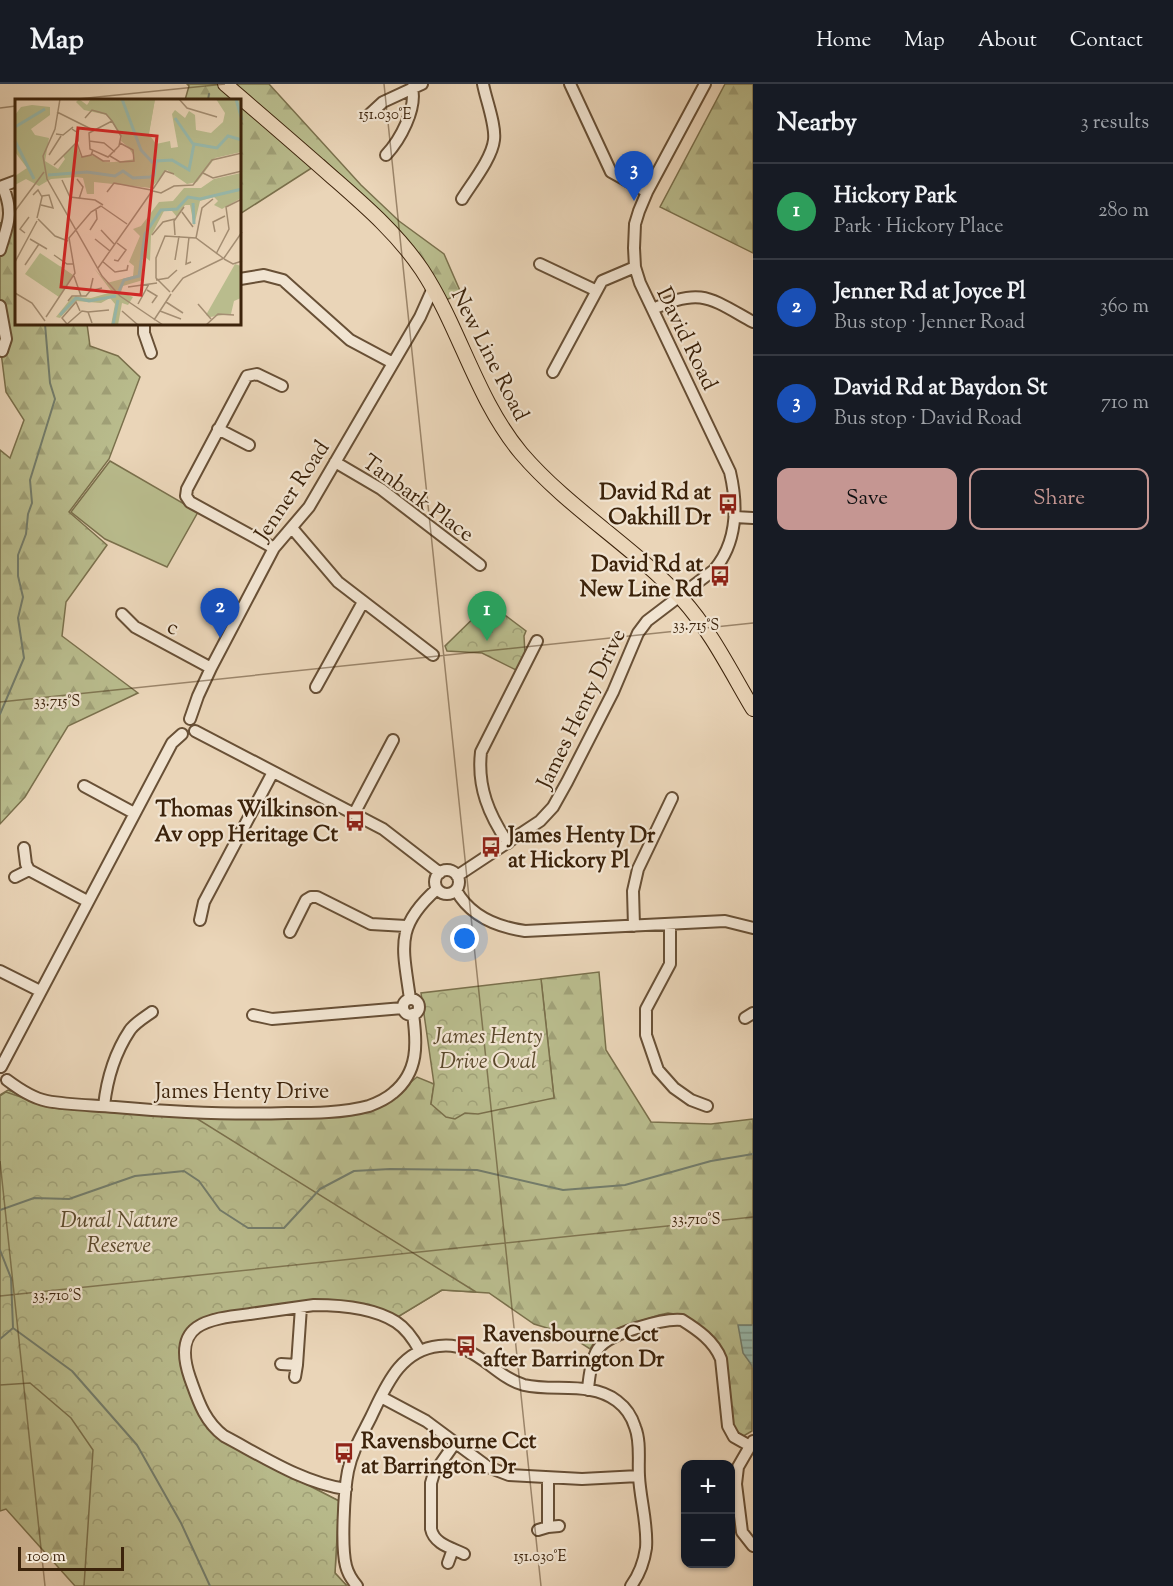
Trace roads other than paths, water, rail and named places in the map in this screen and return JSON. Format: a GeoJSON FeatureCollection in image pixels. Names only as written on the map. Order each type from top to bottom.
{"type":"FeatureCollection","features":[{"type":"Feature","properties":{"kind":"main road","name":"New Line Road"},"geometry":{"type":"LineString","coordinates":[[225,84],[384,224],[405,247],[433,288],[485,396],[501,426],[521,453],[557,489],[618,540],[681,598],[699,620],[753,709]]}},
{"type":"Feature","properties":{"kind":"street"},"geometry":{"type":"LineString","coordinates":[[462,199],[489,155],[494,142],[494,132],[483,84]]}},
{"type":"Feature","properties":{"kind":"street"},"geometry":{"type":"LineString","coordinates":[[570,84],[611,172],[646,192]]}},
{"type":"Feature","properties":{"kind":"street","name":"David Road"},"geometry":{"type":"LineString","coordinates":[[681,598],[705,579],[722,560],[730,544],[735,517],[735,492],[730,472],[640,283],[635,267],[635,225],[646,192],[705,84]]}},
{"type":"Feature","properties":{"kind":"street"},"geometry":{"type":"LineString","coordinates":[[370,114],[383,102],[417,86]]}},
{"type":"Feature","properties":{"kind":"street"},"geometry":{"type":"LineString","coordinates":[[386,155],[393,147],[410,113],[417,86]]}},
{"type":"Feature","properties":{"kind":"street"},"geometry":{"type":"LineString","coordinates":[[0,250],[10,216],[9,200],[2,187]]}},
{"type":"Feature","properties":{"kind":"street"},"geometry":{"type":"LineString","coordinates":[[540,264],[595,290]]}},
{"type":"Feature","properties":{"kind":"street"},"geometry":{"type":"LineString","coordinates":[[554,372],[595,290],[602,281],[635,267]]}},
{"type":"Feature","properties":{"kind":"street"},"geometry":{"type":"LineString","coordinates":[[242,279],[264,275],[283,280],[350,340],[393,363]]}},
{"type":"Feature","properties":{"kind":"street","name":"Jenner Road"},"geometry":{"type":"LineString","coordinates":[[190,719],[211,668],[274,548],[309,507],[420,317],[433,288]]}},
{"type":"Feature","properties":{"kind":"street"},"geometry":{"type":"LineString","coordinates":[[653,309],[675,299],[694,297],[716,301],[753,322]]}},
{"type":"Feature","properties":{"kind":"street"},"geometry":{"type":"LineString","coordinates":[[0,306],[6,339],[2,351]]}},
{"type":"Feature","properties":{"kind":"street"},"geometry":{"type":"LineString","coordinates":[[144,326],[151,353]]}},
{"type":"Feature","properties":{"kind":"street"},"geometry":{"type":"LineString","coordinates":[[274,548],[190,502],[186,496],[187,489],[247,376],[257,374],[282,386]]}},
{"type":"Feature","properties":{"kind":"street"},"geometry":{"type":"LineString","coordinates":[[218,429],[249,445]]}},
{"type":"Feature","properties":{"kind":"street","name":"Tanbark Place"},"geometry":{"type":"LineString","coordinates":[[335,462],[381,489],[480,565]]}},
{"type":"Feature","properties":{"kind":"street"},"geometry":{"type":"LineString","coordinates":[[735,517],[753,518]]}},
{"type":"Feature","properties":{"kind":"street"},"geometry":{"type":"LineString","coordinates":[[292,528],[338,582],[433,655]]}},
{"type":"Feature","properties":{"kind":"street","name":"James Henty Drive"},"geometry":{"type":"LineString","coordinates":[[457,876],[540,821],[553,807],[614,692],[638,633],[647,621],[681,598]]}},
{"type":"Feature","properties":{"kind":"street"},"geometry":{"type":"LineString","coordinates":[[316,687],[363,602]]}},
{"type":"Feature","properties":{"kind":"street","name":"c"},"geometry":{"type":"LineString","coordinates":[[122,614],[135,627],[211,668]]}},
{"type":"Feature","properties":{"kind":"street"},"geometry":{"type":"LineString","coordinates":[[508,843],[492,817],[484,797],[480,766],[481,752],[537,641]]}},
{"type":"Feature","properties":{"kind":"street"},"geometry":{"type":"LineString","coordinates":[[3,1083],[6,1071],[0,1067],[134,813],[172,743],[182,734],[191,735],[195,731],[196,724],[190,719],[184,719],[179,729],[182,734]]}},
{"type":"Feature","properties":{"kind":"street"},"geometry":{"type":"LineString","coordinates":[[195,731],[383,829],[440,873]]}},
{"type":"Feature","properties":{"kind":"street"},"geometry":{"type":"LineString","coordinates":[[354,814],[393,741]]}},
{"type":"Feature","properties":{"kind":"street"},"geometry":{"type":"LineString","coordinates":[[200,920],[204,902],[273,772]]}},
{"type":"Feature","properties":{"kind":"street"},"geometry":{"type":"LineString","coordinates":[[84,786],[134,813]]}},
{"type":"Feature","properties":{"kind":"street"},"geometry":{"type":"LineString","coordinates":[[633,926],[633,891],[638,869],[672,798]]}},
{"type":"Feature","properties":{"kind":"street"},"geometry":{"type":"LineString","coordinates":[[24,848],[29,870],[87,901]]}},
{"type":"Feature","properties":{"kind":"street"},"geometry":{"type":"LineString","coordinates":[[15,877],[29,870]]}},
{"type":"Feature","properties":{"kind":"street"},"geometry":{"type":"LineString","coordinates":[[451,871],[457,876],[459,883],[456,890],[447,894],[438,889],[436,879],[440,873],[451,871]]}},
{"type":"Feature","properties":{"kind":"street"},"geometry":{"type":"LineString","coordinates":[[253,1015],[272,1018],[406,1004],[404,941],[406,926],[414,912],[438,889]]}},
{"type":"Feature","properties":{"kind":"street"},"geometry":{"type":"LineString","coordinates":[[456,890],[471,909],[491,922],[506,928],[525,931],[725,921],[753,928]]}},
{"type":"Feature","properties":{"kind":"street"},"geometry":{"type":"LineString","coordinates":[[290,932],[306,900],[311,897],[317,897],[370,924],[406,926]]}},
{"type":"Feature","properties":{"kind":"street"},"geometry":{"type":"LineString","coordinates":[[670,924],[670,964],[646,1009],[646,1035],[658,1070],[674,1088],[691,1100],[707,1106]]}},
{"type":"Feature","properties":{"kind":"street"},"geometry":{"type":"LineString","coordinates":[[0,971],[40,991]]}},
{"type":"Feature","properties":{"kind":"street","name":"James Henty Drive"},"geometry":{"type":"LineString","coordinates":[[3,1083],[46,1101],[199,1113],[307,1113],[370,1106],[394,1092],[402,1084],[412,1066],[417,1042],[413,1014],[407,1014],[406,1004]]}},
{"type":"Feature","properties":{"kind":"street"},"geometry":{"type":"LineString","coordinates":[[104,1106],[108,1075],[131,1028],[152,1012]]}},
{"type":"Feature","properties":{"kind":"street"},"geometry":{"type":"LineString","coordinates":[[346,1489],[328,1487],[312,1481],[224,1436],[215,1429],[202,1411],[185,1362],[184,1352],[191,1334],[197,1327],[214,1318],[330,1305],[384,1316],[398,1323],[420,1351]]}},
{"type":"Feature","properties":{"kind":"street"},"geometry":{"type":"LineString","coordinates":[[295,1377],[301,1307]]}},
{"type":"Feature","properties":{"kind":"street"},"geometry":{"type":"LineString","coordinates":[[588,1390],[595,1355],[600,1346],[608,1340],[659,1322],[682,1320],[713,1344],[721,1359],[728,1426],[734,1437],[752,1443],[738,1467],[735,1484],[742,1532],[753,1546]]}},
{"type":"Feature","properties":{"kind":"street"},"geometry":{"type":"LineString","coordinates":[[357,1586],[350,1575],[344,1554],[346,1489],[351,1457],[389,1379],[400,1366],[420,1351],[432,1347],[454,1346],[465,1349],[510,1379],[524,1385],[588,1390],[609,1396],[627,1411],[639,1439],[639,1476],[646,1545],[641,1567],[633,1585]]}},
{"type":"Feature","properties":{"kind":"street"},"geometry":{"type":"LineString","coordinates":[[281,1364],[297,1365]]}},
{"type":"Feature","properties":{"kind":"street"},"geometry":{"type":"LineString","coordinates":[[381,1396],[426,1421],[498,1472],[509,1475],[582,1479],[639,1476]]}},
{"type":"Feature","properties":{"kind":"street"},"geometry":{"type":"LineString","coordinates":[[455,1443],[434,1473],[430,1490],[432,1535],[439,1542],[464,1554]]}},
{"type":"Feature","properties":{"kind":"street"},"geometry":{"type":"LineString","coordinates":[[548,1528],[549,1478]]}},
{"type":"Feature","properties":{"kind":"street"},"geometry":{"type":"LineString","coordinates":[[448,1563],[453,1549]]}},
{"type":"Feature","properties":{"kind":"waterway"},"geometry":{"type":"LineString","coordinates":[[208,99],[209,94]]}},
{"type":"Feature","properties":{"kind":"waterway"},"geometry":{"type":"LineString","coordinates":[[0,714],[24,658],[18,618],[23,597],[18,576],[18,555],[26,534],[28,514],[32,503],[30,480],[55,399],[50,383],[45,326]]}},
{"type":"Feature","properties":{"kind":"waterway"},"geometry":{"type":"LineString","coordinates":[[0,1210],[34,1198],[69,1199],[135,1176],[184,1171],[199,1181],[220,1210],[248,1228],[284,1228],[320,1189],[354,1171],[477,1170],[563,1190],[625,1185],[711,1161],[753,1154]]}},
{"type":"Feature","properties":{"kind":"waterway"},"geometry":{"type":"LineString","coordinates":[[0,1250],[11,1278],[13,1328],[0,1339]]}},
{"type":"Feature","properties":{"kind":"waterway"},"geometry":{"type":"LineString","coordinates":[[13,1328],[72,1371],[137,1445],[181,1523],[210,1586]]}},
{"type":"Feature","properties":{"kind":"place","name":"David Rd at Baydon St"},"geometry":{"type":"Point","coordinates":[634,201]}},
{"type":"Feature","properties":{"kind":"place","name":"David Rd at Oakhill Dr"},"geometry":{"type":"Point","coordinates":[728,504]}},
{"type":"Feature","properties":{"kind":"place","name":"David Rd at New Line Rd"},"geometry":{"type":"Point","coordinates":[720,576]}},
{"type":"Feature","properties":{"kind":"place","name":"Jenner Rd at Joyce Pl"},"geometry":{"type":"Point","coordinates":[220,638]}},
{"type":"Feature","properties":{"kind":"place","name":"Hickory Park"},"geometry":{"type":"Point","coordinates":[487,641]}},
{"type":"Feature","properties":{"kind":"place","name":"Thomas Wilkinson Av opp Heritage Ct"},"geometry":{"type":"Point","coordinates":[355,821]}},
{"type":"Feature","properties":{"kind":"place","name":"James Henty Dr at Hickory Pl"},"geometry":{"type":"Point","coordinates":[491,847]}},
{"type":"Feature","properties":{"kind":"place","name":"Ravensbourne Cct after Barrington Dr"},"geometry":{"type":"Point","coordinates":[466,1346]}},
{"type":"Feature","properties":{"kind":"place","name":"Ravensbourne Cct at Barrington Dr"},"geometry":{"type":"Point","coordinates":[344,1453]}},
{"type":"Feature","properties":{"kind":"park label","name":"James Henty Drive Oval"},"geometry":{"type":"Point","coordinates":[488,1048]}},
{"type":"Feature","properties":{"kind":"park label","name":"Dural Nature Reserve"},"geometry":{"type":"Point","coordinates":[119,1232]}}]}
